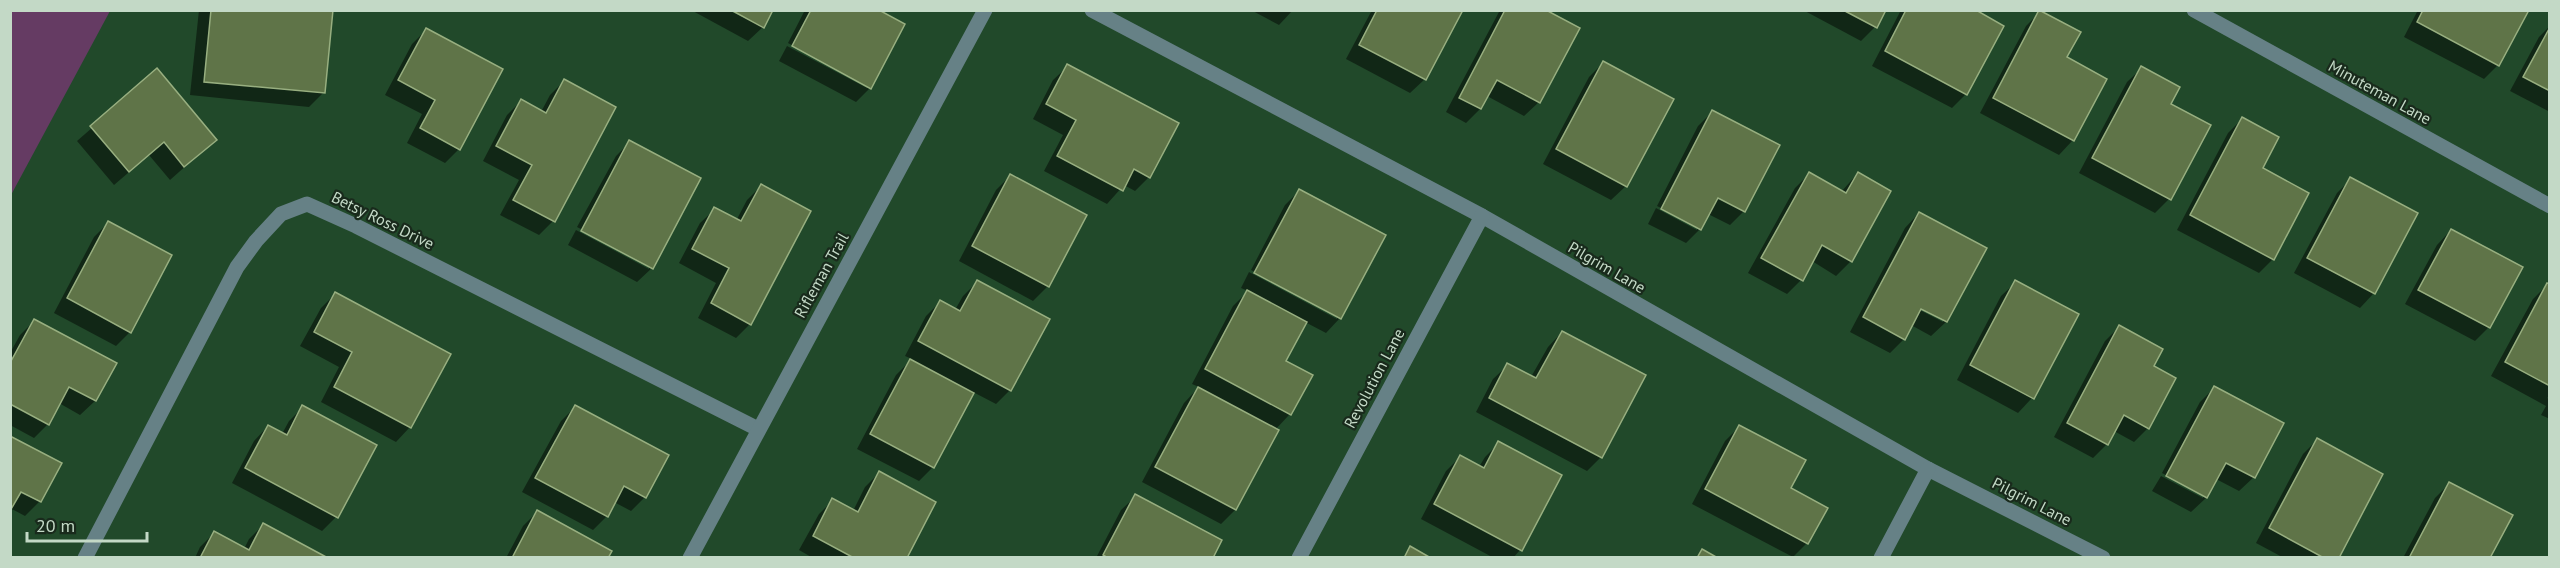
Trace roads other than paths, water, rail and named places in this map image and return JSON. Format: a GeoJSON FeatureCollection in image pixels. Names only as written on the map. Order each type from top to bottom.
{"type":"FeatureCollection","features":[{"type":"Feature","properties":{"kind":"street","name":"Rifleman Trail"},"geometry":{"type":"LineString","coordinates":[[690,558],[986,10]]}},
{"type":"Feature","properties":{"kind":"street","name":"Pilgrim Lane"},"geometry":{"type":"LineString","coordinates":[[1092,10],[1482,216],[1928,469],[2103,558]]}},
{"type":"Feature","properties":{"kind":"street","name":"Minuteman Lane"},"geometry":{"type":"LineString","coordinates":[[2194,10],[2550,206]]}},
{"type":"Feature","properties":{"kind":"street","name":"Betsy Ross Drive"},"geometry":{"type":"LineString","coordinates":[[84,558],[237,267],[256,241],[281,214],[307,204],[356,226],[758,429]]}},
{"type":"Feature","properties":{"kind":"street","name":"Revolution Lane"},"geometry":{"type":"LineString","coordinates":[[1299,558],[1482,216]]}},
{"type":"Feature","properties":{"kind":"street"},"geometry":{"type":"LineString","coordinates":[[1881,558],[1928,469]]}}]}
